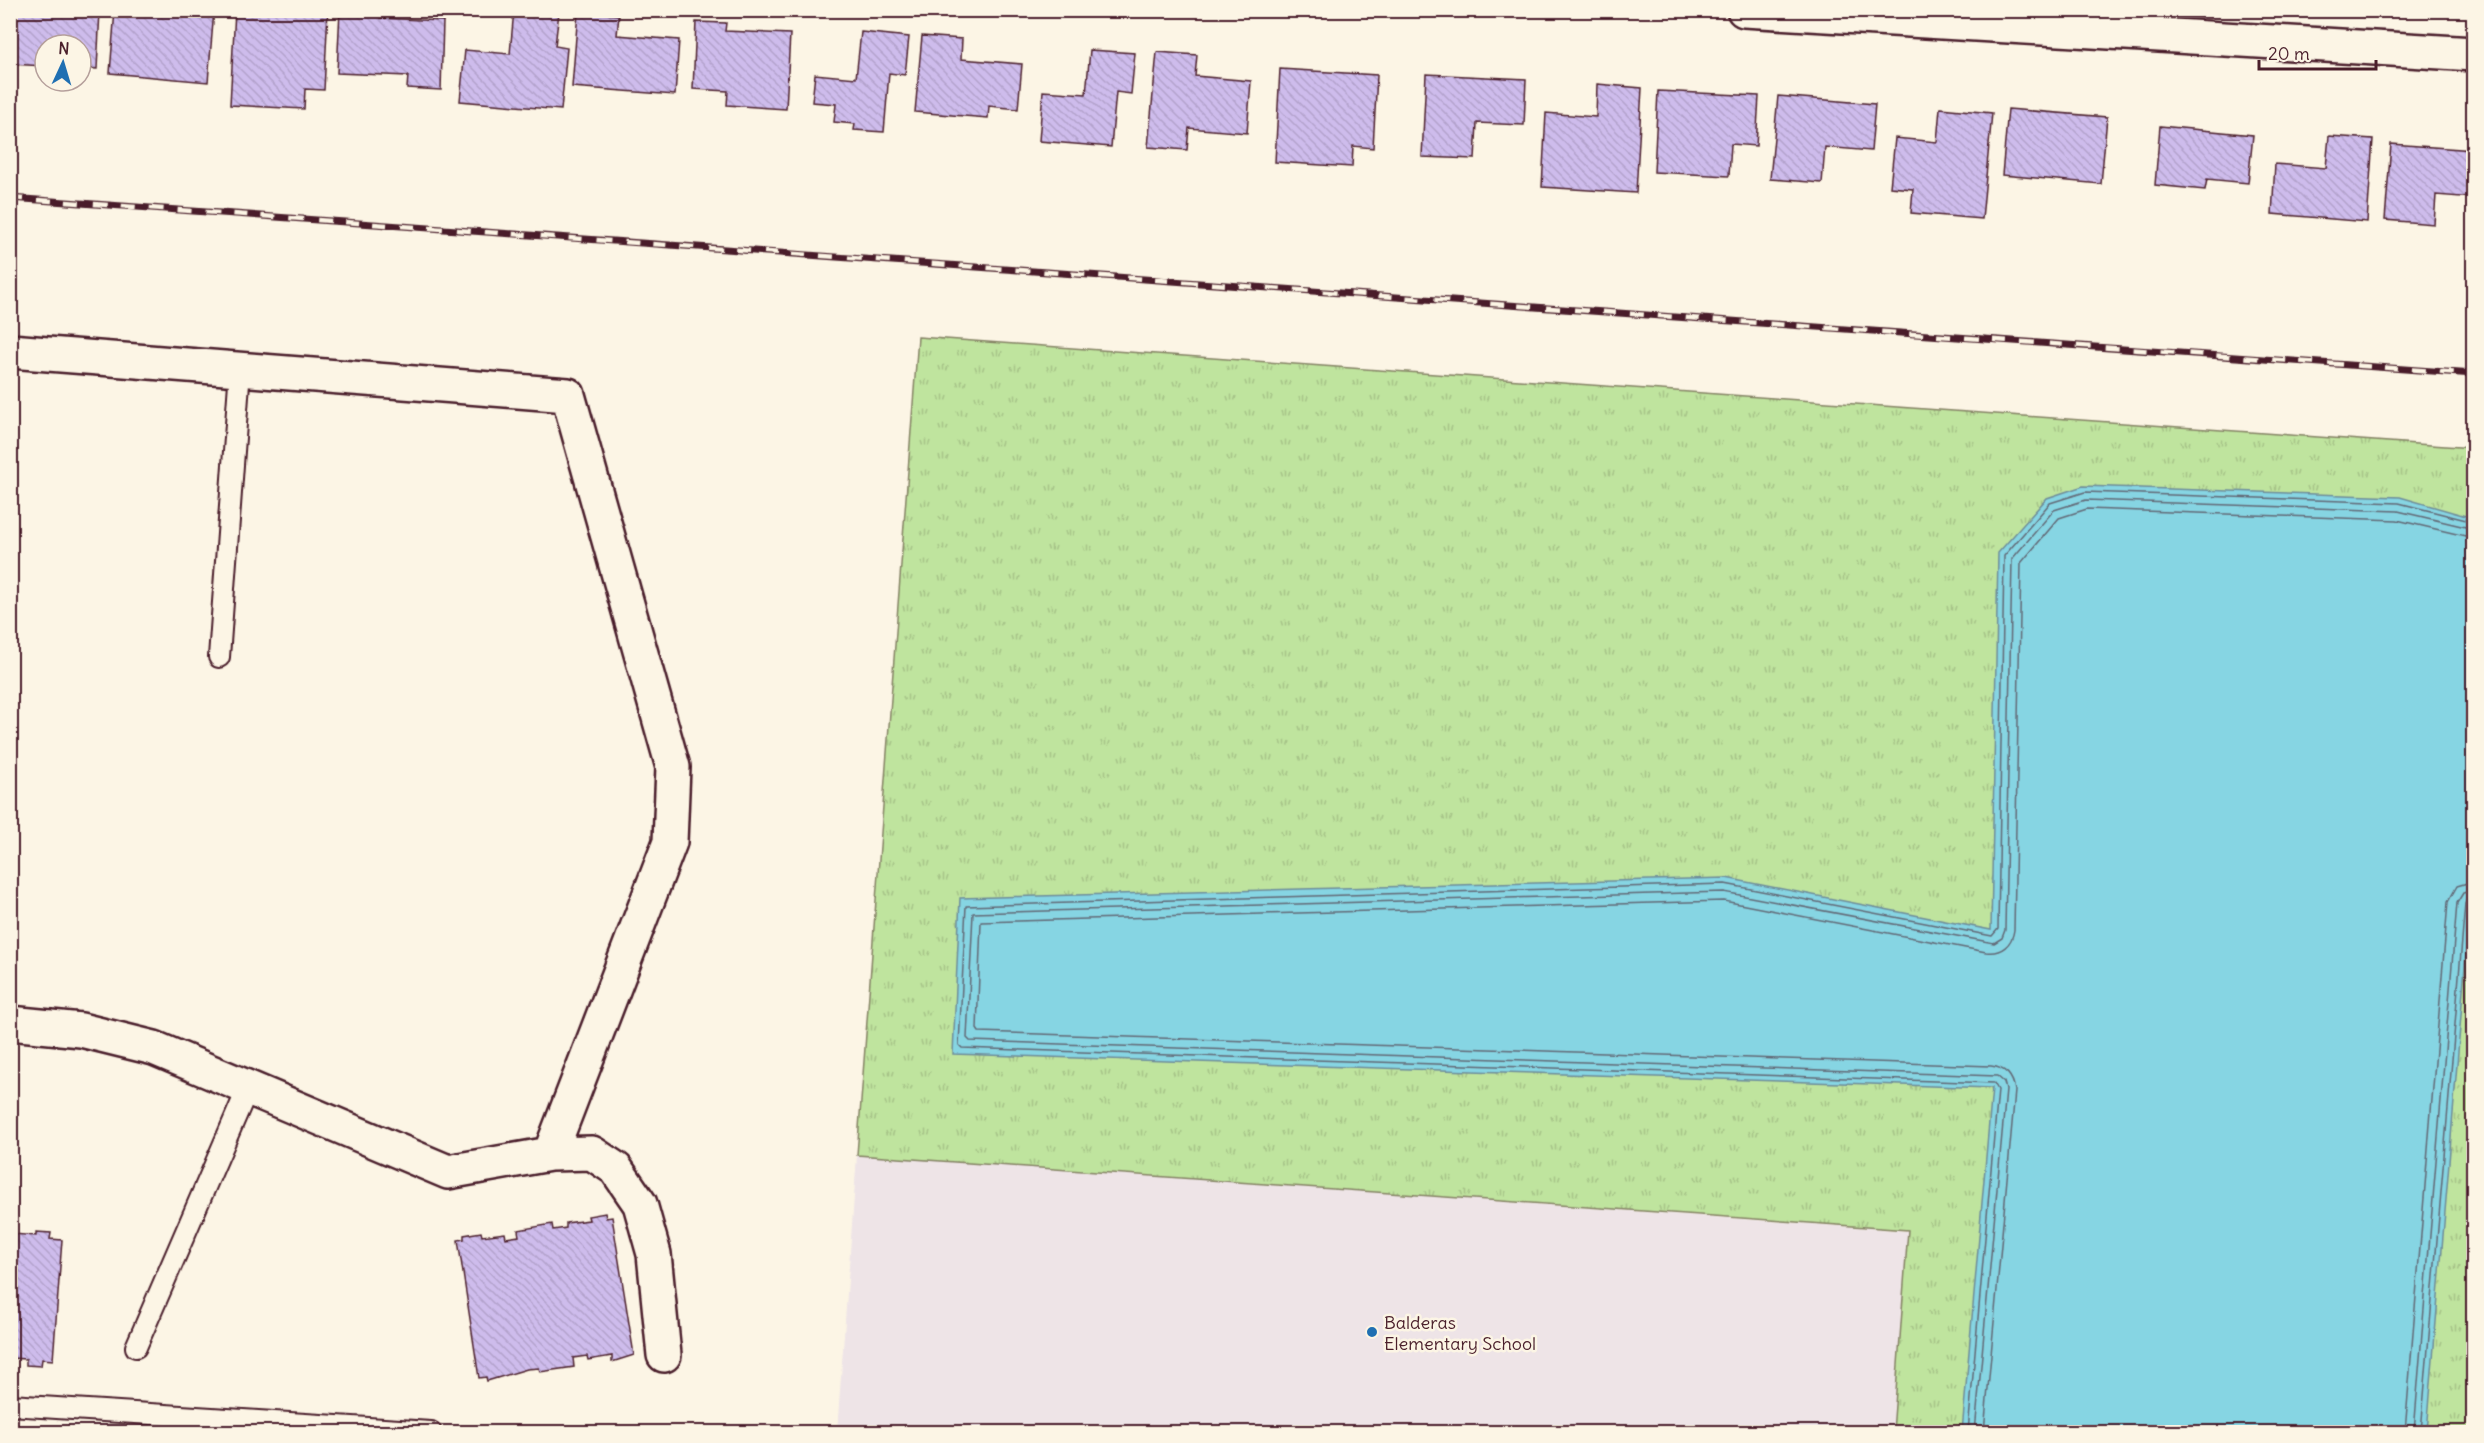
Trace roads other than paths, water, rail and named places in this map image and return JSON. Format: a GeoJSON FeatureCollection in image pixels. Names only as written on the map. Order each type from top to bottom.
{"type":"FeatureCollection","features":[{"type":"Feature","properties":{"kind":"street"},"geometry":{"type":"LineString","coordinates":[[1744,10],[2146,23],[2474,54]]}},
{"type":"Feature","properties":{"kind":"street"},"geometry":{"type":"LineString","coordinates":[[10,351],[567,395],[673,767],[670,842],[550,1154]]}},
{"type":"Feature","properties":{"kind":"street"},"geometry":{"type":"LineString","coordinates":[[10,1023],[81,1030],[154,1048],[447,1172],[550,1154],[592,1153],[616,1169],[640,1204],[654,1254],[664,1355]]}},
{"type":"Feature","properties":{"kind":"lane"},"geometry":{"type":"LineString","coordinates":[[219,657],[240,369]]}},
{"type":"Feature","properties":{"kind":"lane"},"geometry":{"type":"LineString","coordinates":[[136,1347],[248,1088]]}},
{"type":"Feature","properties":{"kind":"lane"},"geometry":{"type":"LineString","coordinates":[[10,1405],[431,1432]]}},
{"type":"Feature","properties":{"kind":"water"},"geometry":{"type":"Polygon","coordinates":[[[2083,486],[2400,497],[2473,518],[2473,868],[2427,1432],[1962,1432],[1992,1088],[953,1054],[960,898],[1726,878],[1991,930],[1998,553],[2047,498],[2083,486]]]}},
{"type":"Feature","properties":{"kind":"railway"},"geometry":{"type":"LineString","coordinates":[[10,198],[2474,374]]}},
{"type":"Feature","properties":{"kind":"place","name":"Balderas Elementary School"},"geometry":{"type":"Point","coordinates":[1372,1332]}}]}
